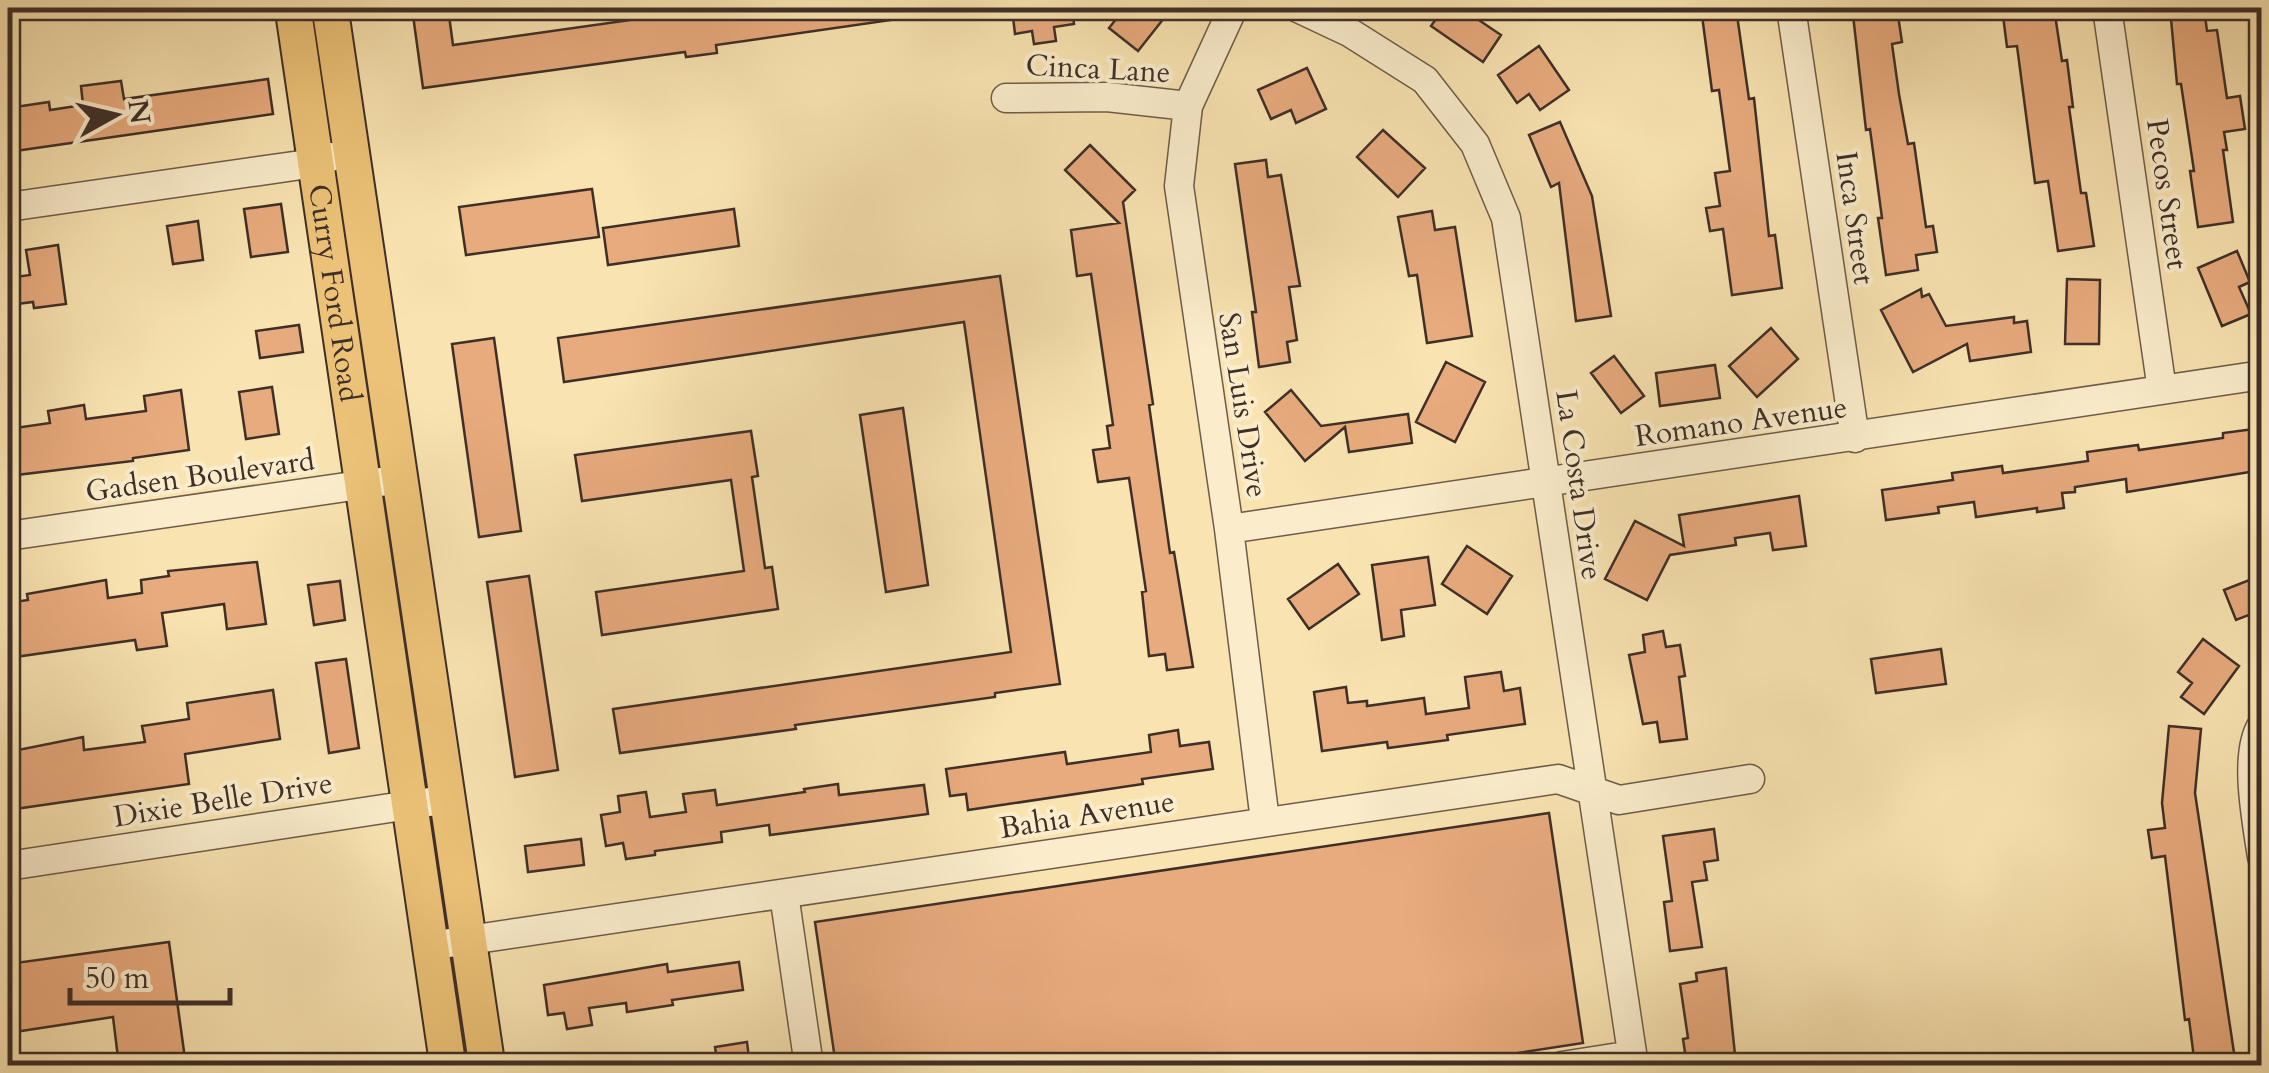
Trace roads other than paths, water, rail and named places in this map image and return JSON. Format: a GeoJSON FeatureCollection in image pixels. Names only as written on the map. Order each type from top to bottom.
{"type":"FeatureCollection","features":[{"type":"Feature","properties":{"kind":"main road","name":"Curry Ford Road"},"geometry":{"type":"LineString","coordinates":[[292,8],[448,1066]]}},
{"type":"Feature","properties":{"kind":"main road","name":"Curry Ford Road"},"geometry":{"type":"LineString","coordinates":[[330,8],[486,1066]]}},
{"type":"Feature","properties":{"kind":"street","name":"San Luis Drive"},"geometry":{"type":"LineString","coordinates":[[1233,8],[1188,106],[1179,186],[1230,530],[1265,821]]}},
{"type":"Feature","properties":{"kind":"street","name":"La Costa Drive"},"geometry":{"type":"LineString","coordinates":[[1298,8],[1349,32],[1425,80],[1475,144],[1506,218],[1633,1060]]}},
{"type":"Feature","properties":{"kind":"street","name":"Inca Street"},"geometry":{"type":"LineString","coordinates":[[1791,8],[1854,438]]}},
{"type":"Feature","properties":{"kind":"street","name":"Pecos Street"},"geometry":{"type":"LineString","coordinates":[[2107,8],[2162,390]]}},
{"type":"Feature","properties":{"kind":"street","name":"Cinca Lane"},"geometry":{"type":"LineString","coordinates":[[1006,98],[1106,97],[1188,106]]}},
{"type":"Feature","properties":{"kind":"street"},"geometry":{"type":"LineString","coordinates":[[8,207],[315,163],[351,149]]}},
{"type":"Feature","properties":{"kind":"street","name":"Romano Avenue"},"geometry":{"type":"LineString","coordinates":[[1230,530],[2262,374]]}},
{"type":"Feature","properties":{"kind":"street","name":"Gadsen Boulevard"},"geometry":{"type":"LineString","coordinates":[[8,536],[401,479]]}},
{"type":"Feature","properties":{"kind":"street"},"geometry":{"type":"LineString","coordinates":[[378,580],[415,574]]}},
{"type":"Feature","properties":{"kind":"street"},"geometry":{"type":"LineString","coordinates":[[2262,725],[2254,737],[2254,807],[2262,857]]}},
{"type":"Feature","properties":{"kind":"street","name":"Bahia Avenue"},"geometry":{"type":"LineString","coordinates":[[432,946],[1558,779],[1619,800],[1750,780]]}},
{"type":"Feature","properties":{"kind":"street","name":"Dixie Belle Drive"},"geometry":{"type":"LineString","coordinates":[[8,866],[448,800]]}},
{"type":"Feature","properties":{"kind":"street"},"geometry":{"type":"LineString","coordinates":[[784,894],[809,1066]]}},
{"type":"Feature","properties":{"kind":"street"},"geometry":{"type":"LineString","coordinates":[[1562,1066],[1633,1060]]}}]}
